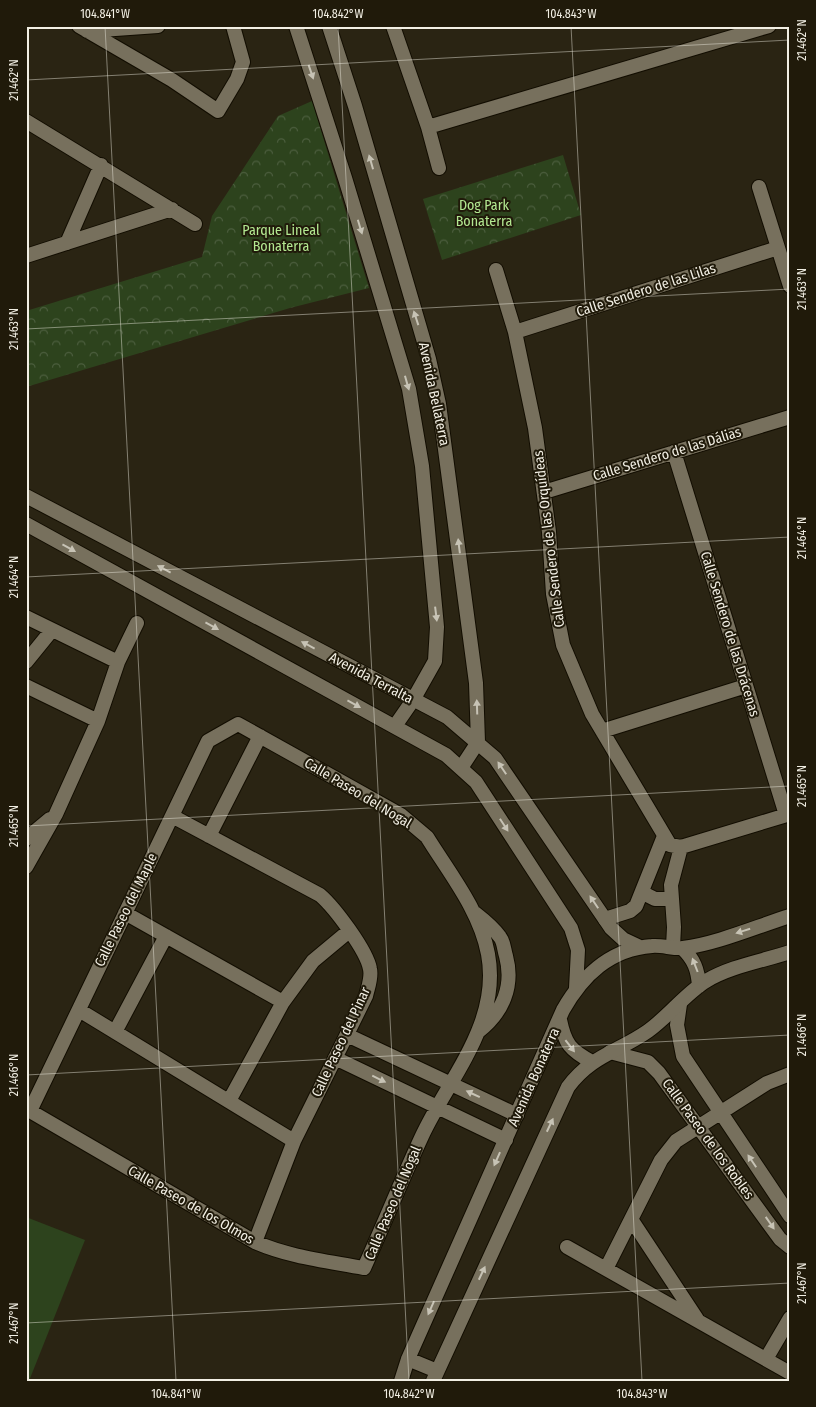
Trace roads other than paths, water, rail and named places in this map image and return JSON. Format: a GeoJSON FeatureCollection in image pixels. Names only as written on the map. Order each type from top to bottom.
{"type":"FeatureCollection","features":[{"type":"Feature","properties":{"kind":"street"},"geometry":{"type":"LineString","coordinates":[[83,28],[158,26]]}},
{"type":"Feature","properties":{"kind":"street"},"geometry":{"type":"LineString","coordinates":[[83,28],[172,80],[218,111],[237,79],[244,62],[233,26]]}},
{"type":"Feature","properties":{"kind":"street","name":"Avenida Bellaterra"},"geometry":{"type":"LineString","coordinates":[[296,26],[345,178],[409,389],[418,444],[437,626],[435,661],[413,700],[395,726]]}},
{"type":"Feature","properties":{"kind":"street","name":"Avenida Bellaterra"},"geometry":{"type":"LineString","coordinates":[[329,26],[356,106],[429,359],[440,404],[476,683],[478,742]]}},
{"type":"Feature","properties":{"kind":"street"},"geometry":{"type":"LineString","coordinates":[[393,26],[440,168]]}},
{"type":"Feature","properties":{"kind":"street"},"geometry":{"type":"LineString","coordinates":[[428,127],[737,30],[769,26]]}},
{"type":"Feature","properties":{"kind":"street"},"geometry":{"type":"LineString","coordinates":[[26,121],[195,224]]}},
{"type":"Feature","properties":{"kind":"street"},"geometry":{"type":"LineString","coordinates":[[67,243],[101,166]]}},
{"type":"Feature","properties":{"kind":"street"},"geometry":{"type":"LineString","coordinates":[[759,187],[790,286]]}},
{"type":"Feature","properties":{"kind":"street"},"geometry":{"type":"LineString","coordinates":[[26,256],[172,210]]}},
{"type":"Feature","properties":{"kind":"street","name":"Calle Sendero de las Lilas"},"geometry":{"type":"LineString","coordinates":[[515,332],[778,248]]}},
{"type":"Feature","properties":{"kind":"street","name":"Calle Sendero de las Orquídeas"},"geometry":{"type":"LineString","coordinates":[[496,270],[515,332],[536,428],[554,594],[563,645],[592,714],[672,843]]}},
{"type":"Feature","properties":{"kind":"street","name":"Calle Sendero de las Dálias"},"geometry":{"type":"LineString","coordinates":[[544,492],[790,417]]}},
{"type":"Feature","properties":{"kind":"street","name":"Calle Sendero de las Drácenas"},"geometry":{"type":"LineString","coordinates":[[674,452],[788,815]]}},
{"type":"Feature","properties":{"kind":"street","name":"Avenida Terralta"},"geometry":{"type":"LineString","coordinates":[[26,496],[447,717],[495,758],[605,919],[623,939],[640,947]]}},
{"type":"Feature","properties":{"kind":"street"},"geometry":{"type":"LineString","coordinates":[[26,524],[446,755],[476,782],[571,928],[578,950],[576,988]]}},
{"type":"Feature","properties":{"kind":"street"},"geometry":{"type":"LineString","coordinates":[[26,617],[118,662]]}},
{"type":"Feature","properties":{"kind":"street"},"geometry":{"type":"LineString","coordinates":[[26,867],[56,814],[98,721],[118,662],[137,623]]}},
{"type":"Feature","properties":{"kind":"street"},"geometry":{"type":"LineString","coordinates":[[26,662],[52,630]]}},
{"type":"Feature","properties":{"kind":"street"},"geometry":{"type":"LineString","coordinates":[[26,686],[98,721]]}},
{"type":"Feature","properties":{"kind":"street"},"geometry":{"type":"LineString","coordinates":[[602,731],[746,686]]}},
{"type":"Feature","properties":{"kind":"street","name":"Calle Paseo del Nogal"},"geometry":{"type":"LineString","coordinates":[[238,724],[400,816],[419,829],[427,838],[473,911],[483,936],[490,978],[490,994],[478,1032],[423,1134],[364,1268]]}},
{"type":"Feature","properties":{"kind":"street","name":"Calle Paseo del Maple"},"geometry":{"type":"LineString","coordinates":[[30,1111],[208,741],[238,724]]}},
{"type":"Feature","properties":{"kind":"street"},"geometry":{"type":"LineString","coordinates":[[209,836],[260,736]]}},
{"type":"Feature","properties":{"kind":"street"},"geometry":{"type":"LineString","coordinates":[[461,768],[478,742]]}},
{"type":"Feature","properties":{"kind":"street"},"geometry":{"type":"LineString","coordinates":[[26,839],[56,814]]}},
{"type":"Feature","properties":{"kind":"street"},"geometry":{"type":"LineString","coordinates":[[605,919],[630,911],[636,906],[672,843],[788,815]]}},
{"type":"Feature","properties":{"kind":"street","name":"Calle Paseo del Pinar"},"geometry":{"type":"LineString","coordinates":[[172,816],[320,896],[333,906],[367,960],[370,969],[366,996],[294,1141],[255,1242]]}},
{"type":"Feature","properties":{"kind":"street"},"geometry":{"type":"LineString","coordinates":[[672,843],[671,885],[677,948],[691,956],[696,966],[699,986]]}},
{"type":"Feature","properties":{"kind":"street"},"geometry":{"type":"LineString","coordinates":[[643,893],[655,899],[672,899]]}},
{"type":"Feature","properties":{"kind":"street","name":"Calle Paseo del Nogal"},"geometry":{"type":"LineString","coordinates":[[473,911],[492,927],[502,940],[508,963],[508,987],[502,1006],[492,1020],[478,1032]]}},
{"type":"Feature","properties":{"kind":"street"},"geometry":{"type":"LineString","coordinates":[[125,913],[282,1002]]}},
{"type":"Feature","properties":{"kind":"street","name":"Avenida Bonaterra"},"geometry":{"type":"LineString","coordinates":[[401,1381],[408,1359],[563,1010],[576,988],[608,958],[640,947],[677,948],[790,916]]}},
{"type":"Feature","properties":{"kind":"street"},"geometry":{"type":"LineString","coordinates":[[229,1101],[282,1002],[313,961],[349,931]]}},
{"type":"Feature","properties":{"kind":"street"},"geometry":{"type":"LineString","coordinates":[[115,1032],[166,936]]}},
{"type":"Feature","properties":{"kind":"street"},"geometry":{"type":"LineString","coordinates":[[408,1359],[435,1376],[568,1087],[579,1073],[592,1062],[648,1031],[699,986],[719,974],[790,952]]}},
{"type":"Feature","properties":{"kind":"street","name":"Calle Paseo de los Robles"},"geometry":{"type":"LineString","coordinates":[[680,1004],[677,1025],[683,1056],[790,1216]]}},
{"type":"Feature","properties":{"kind":"street"},"geometry":{"type":"LineString","coordinates":[[78,1010],[294,1141]]}},
{"type":"Feature","properties":{"kind":"street"},"geometry":{"type":"LineString","coordinates":[[560,1020],[564,1039],[576,1053],[592,1062]]}},
{"type":"Feature","properties":{"kind":"street"},"geometry":{"type":"LineString","coordinates":[[347,1035],[517,1115]]}},
{"type":"Feature","properties":{"kind":"street","name":"Calle Paseo de los Robles"},"geometry":{"type":"LineString","coordinates":[[610,1052],[648,1062],[659,1073],[780,1239],[790,1247]]}},
{"type":"Feature","properties":{"kind":"street"},"geometry":{"type":"LineString","coordinates":[[336,1058],[506,1140]]}},
{"type":"Feature","properties":{"kind":"street"},"geometry":{"type":"LineString","coordinates":[[606,1269],[661,1160],[676,1141],[767,1083],[790,1074]]}},
{"type":"Feature","properties":{"kind":"street","name":"Calle Paseo de los Olmos"},"geometry":{"type":"LineString","coordinates":[[30,1111],[255,1242],[273,1250],[298,1256],[364,1268]]}},
{"type":"Feature","properties":{"kind":"street"},"geometry":{"type":"LineString","coordinates":[[631,1219],[698,1321]]}},
{"type":"Feature","properties":{"kind":"street"},"geometry":{"type":"LineString","coordinates":[[567,1247],[790,1373]]}},
{"type":"Feature","properties":{"kind":"street"},"geometry":{"type":"LineString","coordinates":[[766,1359],[790,1318]]}},
{"type":"Feature","properties":{"kind":"park label","name":"Dog Park Bonaterra"},"geometry":{"type":"Point","coordinates":[484,214]}},
{"type":"Feature","properties":{"kind":"park label","name":"Parque Lineal Bonaterra"},"geometry":{"type":"Point","coordinates":[281,238]}}]}
